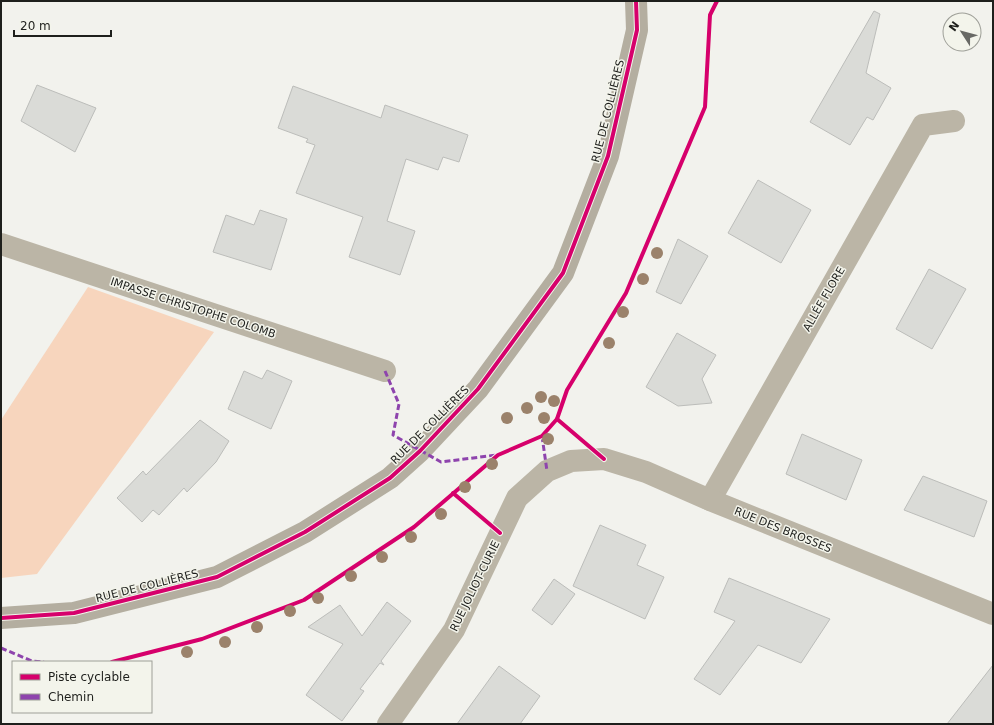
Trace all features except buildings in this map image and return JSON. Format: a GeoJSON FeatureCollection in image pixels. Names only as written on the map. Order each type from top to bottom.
{"type":"FeatureCollection","features":[{"type":"Feature","properties":{"kind":"main road","name":"RUE DE COLLIÈRES"},"geometry":{"type":"LineString","coordinates":[[1,618],[74,613],[217,577],[305,532],[390,478],[420,451],[478,389],[563,273],[608,156],[637,30],[636,1]]}},
{"type":"Feature","properties":{"kind":"street","name":"ALLÉE FLORE"},"geometry":{"type":"LineString","coordinates":[[710,500],[922,125],[954,121]]}},
{"type":"Feature","properties":{"kind":"street","name":"IMPASSE CHRISTOPHE COLOMB"},"geometry":{"type":"LineString","coordinates":[[1,244],[385,371]]}},
{"type":"Feature","properties":{"kind":"street","name":"RUE DES BROSSES"},"geometry":{"type":"LineString","coordinates":[[571,461],[604,460],[646,472],[710,500],[993,614]]}},
{"type":"Feature","properties":{"kind":"street","name":"RUE JOLIOT-CURIE"},"geometry":{"type":"LineString","coordinates":[[388,724],[454,630],[517,498],[547,470],[571,461]]}},
{"type":"Feature","properties":{"kind":"shaded area"},"geometry":{"type":"Polygon","coordinates":[[[88,287],[214,332],[37,574],[1,578],[1,420],[88,287]]]}},
{"type":"Feature","properties":{"kind":"marked path"},"geometry":{"type":"LineString","coordinates":[[385,371],[399,404],[393,435],[441,462],[496,455]]}},
{"type":"Feature","properties":{"kind":"marked path"},"geometry":{"type":"LineString","coordinates":[[542,436],[547,471]]}},
{"type":"Feature","properties":{"kind":"marked path"},"geometry":{"type":"LineString","coordinates":[[1,648],[32,661]]}},
{"type":"Feature","properties":{"kind":"cycle path"},"geometry":{"type":"LineString","coordinates":[[1,618],[74,613],[217,577],[305,532],[390,478],[420,451],[478,389],[563,273],[608,156],[637,30],[636,1]]}},
{"type":"Feature","properties":{"kind":"cycle path"},"geometry":{"type":"LineString","coordinates":[[116,661],[202,639],[304,600],[414,527],[498,455],[542,436],[557,419],[567,390],[626,293],[705,107],[710,15],[717,1]]}},
{"type":"Feature","properties":{"kind":"cycle path"},"geometry":{"type":"LineString","coordinates":[[557,419],[604,459]]}},
{"type":"Feature","properties":{"kind":"cycle path"},"geometry":{"type":"LineString","coordinates":[[453,493],[500,533]]}}]}
